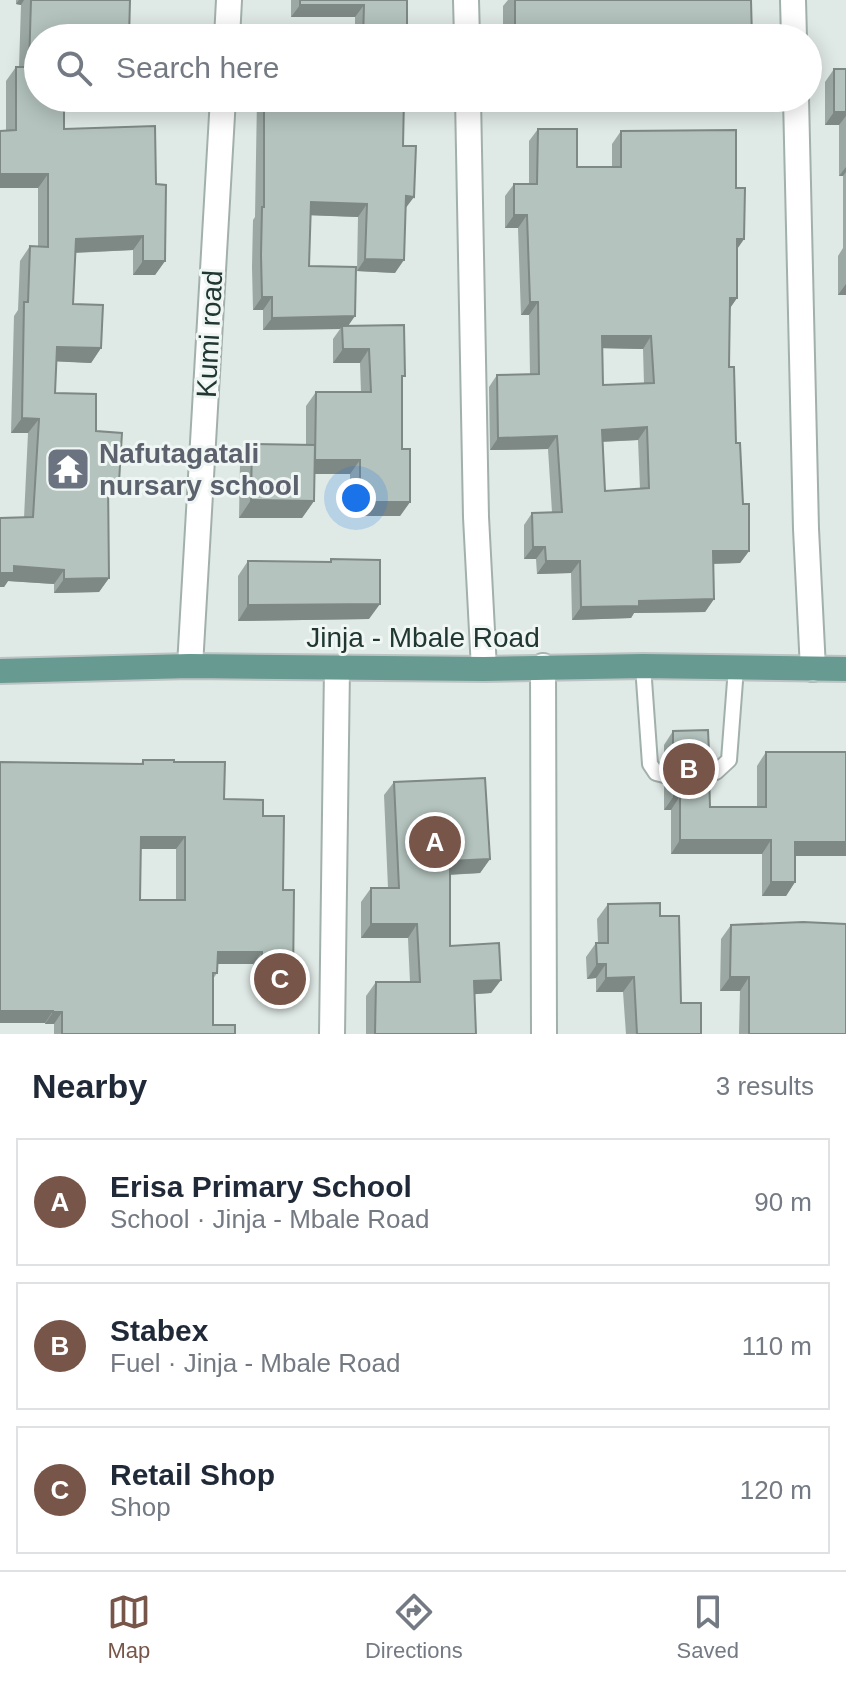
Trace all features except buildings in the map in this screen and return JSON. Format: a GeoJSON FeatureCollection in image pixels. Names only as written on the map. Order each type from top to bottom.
{"type":"FeatureCollection","features":[{"type":"Feature","properties":{"kind":"main road","name":"Jinja - Mbale Road"},"geometry":{"type":"LineString","coordinates":[[0,671],[190,666],[846,669]]}},
{"type":"Feature","properties":{"kind":"street"},"geometry":{"type":"LineString","coordinates":[[228,24],[229,0]]}},
{"type":"Feature","properties":{"kind":"street"},"geometry":{"type":"LineString","coordinates":[[466,0],[467,24]]}},
{"type":"Feature","properties":{"kind":"street"},"geometry":{"type":"LineString","coordinates":[[793,0],[794,24]]}},
{"type":"Feature","properties":{"kind":"street","name":"Kumi road"},"geometry":{"type":"LineString","coordinates":[[190,666],[222,112]]}},
{"type":"Feature","properties":{"kind":"street"},"geometry":{"type":"LineString","coordinates":[[468,112],[476,517],[484,669]]}},
{"type":"Feature","properties":{"kind":"street"},"geometry":{"type":"LineString","coordinates":[[796,112],[806,529],[813,669]]}},
{"type":"Feature","properties":{"kind":"street"},"geometry":{"type":"LineString","coordinates":[[543,666],[544,1034]]}},
{"type":"Feature","properties":{"kind":"street"},"geometry":{"type":"LineString","coordinates":[[332,1034],[337,668]]}},
{"type":"Feature","properties":{"kind":"lane"},"geometry":{"type":"LineString","coordinates":[[643,666],[650,764],[656,773],[664,775]]}},
{"type":"Feature","properties":{"kind":"lane"},"geometry":{"type":"LineString","coordinates":[[699,776],[716,772],[729,760],[736,668]]}},
{"type":"Feature","properties":{"kind":"place","name":"Nafutagatali nursary school"},"geometry":{"type":"Point","coordinates":[68,469]}},
{"type":"Feature","properties":{"kind":"place","name":"Stabex"},"geometry":{"type":"Point","coordinates":[689,769]}},
{"type":"Feature","properties":{"kind":"place","name":"Erisa Primary School"},"geometry":{"type":"Point","coordinates":[435,842]}},
{"type":"Feature","properties":{"kind":"place","name":"Retail Shop"},"geometry":{"type":"Point","coordinates":[280,979]}}]}
